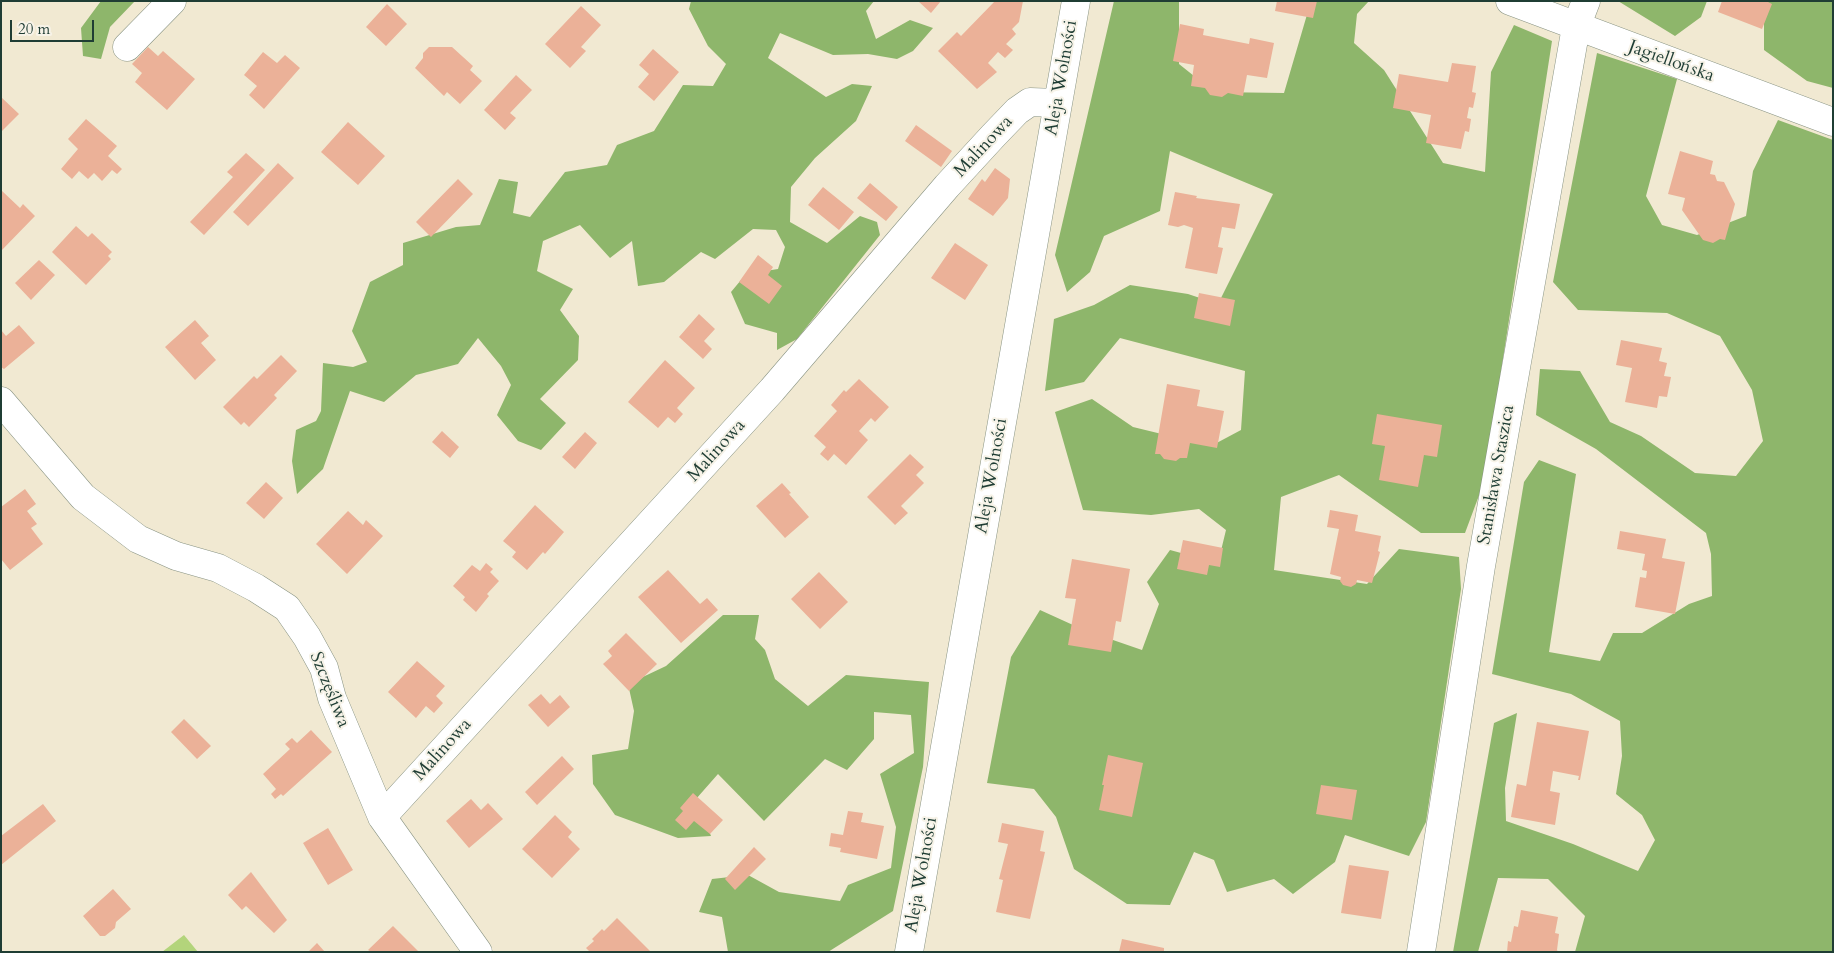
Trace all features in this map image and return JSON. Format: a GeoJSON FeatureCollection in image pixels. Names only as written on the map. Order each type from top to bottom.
{"type":"FeatureCollection","features":[{"type":"Feature","properties":{"kind":"street"},"geometry":{"type":"LineString","coordinates":[[128,47],[172,1]]}},
{"type":"Feature","properties":{"kind":"street","name":"Aleja Wolności"},"geometry":{"type":"LineString","coordinates":[[909,952],[1076,1]]}},
{"type":"Feature","properties":{"kind":"street","name":"Jagiellońska"},"geometry":{"type":"LineString","coordinates":[[1510,1],[1833,122]]}},
{"type":"Feature","properties":{"kind":"street","name":"Stanisława Staszica"},"geometry":{"type":"LineString","coordinates":[[1421,952],[1481,566],[1576,27],[1586,1]]}},
{"type":"Feature","properties":{"kind":"street","name":"Malinowa"},"geometry":{"type":"LineString","coordinates":[[382,817],[772,390],[947,186],[993,136],[1017,111],[1030,102],[1057,102]]}},
{"type":"Feature","properties":{"kind":"street","name":"Szczęśliwa"},"geometry":{"type":"LineString","coordinates":[[1,401],[83,497],[138,539],[176,556],[218,568],[256,588],[287,608],[307,637],[324,668],[332,698],[382,817],[478,952]]}},
{"type":"Feature","properties":{"kind":"green space"},"geometry":{"type":"Polygon","coordinates":[[[101,1],[135,1],[110,27],[101,59],[83,56],[81,28],[101,1]]]}},
{"type":"Feature","properties":{"kind":"green space"},"geometry":{"type":"Polygon","coordinates":[[[691,1],[874,1],[866,11],[876,39],[910,20],[933,28],[913,51],[897,59],[868,54],[833,55],[780,33],[768,58],[826,97],[852,84],[872,86],[856,121],[815,158],[791,187],[790,222],[827,243],[860,216],[877,222],[880,235],[797,339],[777,350],[777,333],[745,324],[731,292],[746,274],[778,269],[785,247],[776,230],[753,229],[715,259],[701,252],[664,282],[638,286],[632,241],[610,258],[580,225],[543,241],[537,271],[573,289],[560,310],[579,336],[578,360],[540,399],[566,423],[541,450],[518,441],[497,415],[511,385],[501,366],[478,338],[458,364],[416,375],[384,402],[350,391],[323,469],[297,494],[292,461],[296,430],[316,421],[321,411],[323,363],[353,367],[367,362],[352,331],[370,282],[403,265],[403,243],[456,227],[480,225],[499,179],[518,182],[513,213],[530,217],[565,172],[607,165],[617,145],[654,131],[683,85],[713,86],[726,64],[708,46],[689,9],[691,1]]]}},
{"type":"Feature","properties":{"kind":"green space"},"geometry":{"type":"Polygon","coordinates":[[[1114,1],[1179,1],[1179,64],[1214,92],[1284,93],[1311,1],[1369,1],[1357,14],[1354,43],[1384,70],[1443,163],[1485,172],[1491,72],[1514,25],[1552,41],[1484,482],[1465,533],[1421,533],[1339,475],[1281,497],[1274,570],[1367,584],[1399,549],[1459,557],[1461,589],[1426,822],[1409,856],[1345,835],[1335,862],[1293,894],[1274,879],[1227,892],[1214,860],[1194,852],[1170,905],[1127,904],[1074,869],[1056,817],[1034,789],[987,783],[1011,657],[1040,610],[1084,630],[1142,650],[1159,604],[1147,582],[1170,550],[1218,563],[1226,530],[1199,509],[1151,515],[1083,510],[1055,412],[1092,399],[1133,427],[1211,446],[1241,430],[1245,371],[1120,338],[1084,382],[1045,391],[1054,319],[1094,305],[1130,285],[1188,294],[1218,304],[1273,194],[1170,151],[1160,211],[1104,236],[1090,272],[1067,292],[1055,255],[1114,1]]]}},
{"type":"Feature","properties":{"kind":"green space"},"geometry":{"type":"Polygon","coordinates":[[[1618,1],[1707,1],[1701,17],[1675,36],[1618,1]]]}},
{"type":"Feature","properties":{"kind":"green space"},"geometry":{"type":"Polygon","coordinates":[[[1764,1],[1833,1],[1833,88],[1807,81],[1764,50],[1764,1]]]}},
{"type":"Feature","properties":{"kind":"green space"},"geometry":{"type":"Polygon","coordinates":[[[1597,53],[1677,79],[1646,196],[1662,225],[1697,235],[1746,216],[1753,171],[1778,120],[1833,140],[1833,952],[1575,952],[1585,916],[1548,879],[1498,878],[1478,952],[1453,952],[1494,723],[1517,713],[1505,788],[1506,821],[1573,844],[1638,871],[1655,840],[1642,815],[1616,794],[1622,756],[1620,721],[1571,694],[1492,674],[1524,482],[1539,460],[1576,474],[1549,652],[1600,661],[1613,633],[1642,633],[1689,604],[1712,596],[1711,554],[1706,533],[1596,449],[1536,415],[1540,369],[1580,371],[1610,422],[1641,436],[1695,473],[1736,476],[1763,441],[1752,390],[1720,336],[1667,313],[1578,310],[1553,282],[1597,53]]]}},
{"type":"Feature","properties":{"kind":"green space"},"geometry":{"type":"Polygon","coordinates":[[[723,615],[759,615],[755,639],[765,650],[775,679],[808,706],[846,675],[929,682],[923,767],[893,911],[828,952],[728,952],[722,917],[699,912],[712,879],[748,875],[779,892],[840,901],[848,885],[891,868],[896,827],[880,774],[914,753],[911,715],[874,712],[874,739],[847,770],[825,759],[764,821],[718,774],[696,799],[711,836],[678,838],[615,815],[593,784],[592,755],[628,749],[634,711],[628,684],[666,666],[723,615]]]}},
{"type":"Feature","properties":{"kind":"green space"},"geometry":{"type":"Polygon","coordinates":[[[184,935],[198,952],[162,952],[184,935]]]}},
{"type":"Feature","properties":{"kind":"building"},"geometry":{"type":"Polygon","coordinates":[[[918,1],[941,1],[931,13],[918,1]]]}},
{"type":"Feature","properties":{"kind":"building"},"geometry":{"type":"Polygon","coordinates":[[[995,1],[1023,1],[1019,22],[1012,29],[1016,34],[1006,44],[1013,50],[1005,58],[998,52],[988,63],[997,72],[977,89],[938,51],[957,32],[961,36],[995,1]]]}},
{"type":"Feature","properties":{"kind":"building"},"geometry":{"type":"Polygon","coordinates":[[[1277,1],[1317,1],[1313,18],[1275,11],[1277,1]]]}},
{"type":"Feature","properties":{"kind":"building"},"geometry":{"type":"Polygon","coordinates":[[[1722,1],[1766,1],[1772,4],[1762,29],[1718,12],[1722,1]]]}},
{"type":"Feature","properties":{"kind":"building"},"geometry":{"type":"Polygon","coordinates":[[[387,4],[407,24],[386,46],[366,27],[387,4]]]}},
{"type":"Feature","properties":{"kind":"building"},"geometry":{"type":"Polygon","coordinates":[[[581,6],[601,25],[581,47],[586,51],[570,68],[545,44],[581,6]]]}},
{"type":"Feature","properties":{"kind":"building"},"geometry":{"type":"Polygon","coordinates":[[[1180,24],[1204,29],[1203,35],[1249,44],[1250,38],[1274,43],[1267,78],[1247,75],[1243,96],[1228,93],[1222,97],[1210,95],[1205,88],[1191,86],[1194,65],[1173,61],[1180,24]]]}},
{"type":"Feature","properties":{"kind":"building"},"geometry":{"type":"Polygon","coordinates":[[[148,47],[158,56],[163,51],[195,79],[167,110],[135,82],[142,73],[132,64],[148,47]]]}},
{"type":"Feature","properties":{"kind":"building"},"geometry":{"type":"Polygon","coordinates":[[[429,47],[452,47],[473,66],[470,70],[482,81],[460,104],[447,92],[444,96],[415,68],[423,58],[423,53],[429,47]]]}},
{"type":"Feature","properties":{"kind":"building"},"geometry":{"type":"Polygon","coordinates":[[[653,49],[679,72],[654,101],[638,87],[649,74],[639,65],[653,49]]]}},
{"type":"Feature","properties":{"kind":"building"},"geometry":{"type":"Polygon","coordinates":[[[263,52],[277,63],[285,55],[300,68],[264,109],[249,95],[257,86],[244,75],[263,52]]]}},
{"type":"Feature","properties":{"kind":"building"},"geometry":{"type":"Polygon","coordinates":[[[1452,63],[1476,66],[1472,92],[1476,93],[1473,108],[1469,107],[1467,118],[1471,119],[1469,132],[1465,131],[1461,149],[1426,143],[1431,115],[1393,108],[1399,74],[1448,82],[1452,63]]]}},
{"type":"Feature","properties":{"kind":"building"},"geometry":{"type":"Polygon","coordinates":[[[516,75],[532,90],[510,113],[516,118],[505,130],[484,110],[516,75]]]}},
{"type":"Feature","properties":{"kind":"building"},"geometry":{"type":"Polygon","coordinates":[[[1,97],[19,114],[1,132],[1,97]]]}},
{"type":"Feature","properties":{"kind":"building"},"geometry":{"type":"Polygon","coordinates":[[[86,119],[117,146],[108,156],[122,169],[117,174],[112,170],[102,181],[94,173],[88,179],[79,171],[72,179],[61,169],[78,149],[68,139],[86,119]]]}},
{"type":"Feature","properties":{"kind":"building"},"geometry":{"type":"Polygon","coordinates":[[[348,122],[385,156],[358,185],[321,152],[348,122]]]}},
{"type":"Feature","properties":{"kind":"building"},"geometry":{"type":"Polygon","coordinates":[[[916,125],[952,151],[941,167],[905,141],[916,125]]]}},
{"type":"Feature","properties":{"kind":"building"},"geometry":{"type":"Polygon","coordinates":[[[1680,151],[1713,161],[1710,174],[1715,175],[1717,181],[1724,182],[1735,204],[1725,240],[1720,239],[1713,243],[1703,240],[1682,210],[1685,198],[1668,194],[1680,151]]]}},
{"type":"Feature","properties":{"kind":"building"},"geometry":{"type":"Polygon","coordinates":[[[246,153],[265,170],[204,235],[190,222],[233,177],[227,172],[246,153]]]}},
{"type":"Feature","properties":{"kind":"building"},"geometry":{"type":"Polygon","coordinates":[[[278,163],[294,178],[248,226],[233,212],[278,163]]]}},
{"type":"Feature","properties":{"kind":"building"},"geometry":{"type":"Polygon","coordinates":[[[995,168],[1010,179],[1008,198],[993,216],[968,199],[982,179],[985,182],[995,168]]]}},
{"type":"Feature","properties":{"kind":"building"},"geometry":{"type":"Polygon","coordinates":[[[458,179],[473,194],[431,237],[416,222],[458,179]]]}},
{"type":"Feature","properties":{"kind":"building"},"geometry":{"type":"Polygon","coordinates":[[[870,183],[898,207],[886,221],[857,198],[870,183]]]}},
{"type":"Feature","properties":{"kind":"building"},"geometry":{"type":"Polygon","coordinates":[[[823,187],[854,212],[839,230],[808,205],[823,187]]]}},
{"type":"Feature","properties":{"kind":"building"},"geometry":{"type":"Polygon","coordinates":[[[1,190],[20,208],[23,204],[35,216],[1,251],[1,190]]]}},
{"type":"Feature","properties":{"kind":"building"},"geometry":{"type":"Polygon","coordinates":[[[1175,192],[1197,196],[1196,198],[1240,204],[1235,229],[1222,227],[1218,247],[1223,248],[1217,274],[1185,268],[1193,228],[1184,225],[1178,227],[1168,225],[1175,192]]]}},
{"type":"Feature","properties":{"kind":"building"},"geometry":{"type":"Polygon","coordinates":[[[76,226],[88,237],[92,233],[112,252],[108,256],[111,259],[86,285],[52,252],[76,226]]]}},
{"type":"Feature","properties":{"kind":"building"},"geometry":{"type":"Polygon","coordinates":[[[955,243],[988,265],[965,300],[931,278],[955,243]]]}},
{"type":"Feature","properties":{"kind":"building"},"geometry":{"type":"Polygon","coordinates":[[[758,255],[773,267],[768,275],[782,286],[769,304],[739,282],[758,255]]]}},
{"type":"Feature","properties":{"kind":"building"},"geometry":{"type":"Polygon","coordinates":[[[39,260],[55,275],[31,300],[15,283],[39,260]]]}},
{"type":"Feature","properties":{"kind":"building"},"geometry":{"type":"Polygon","coordinates":[[[1199,293],[1235,300],[1230,326],[1194,318],[1199,293]]]}},
{"type":"Feature","properties":{"kind":"building"},"geometry":{"type":"Polygon","coordinates":[[[699,314],[715,329],[704,341],[712,349],[703,359],[679,337],[699,314]]]}},
{"type":"Feature","properties":{"kind":"building"},"geometry":{"type":"Polygon","coordinates":[[[195,320],[209,336],[201,343],[216,360],[195,380],[165,347],[195,320]]]}},
{"type":"Feature","properties":{"kind":"building"},"geometry":{"type":"Polygon","coordinates":[[[19,325],[35,343],[4,369],[1,367],[1,330],[6,336],[19,325]]]}},
{"type":"Feature","properties":{"kind":"building"},"geometry":{"type":"Polygon","coordinates":[[[1621,340],[1662,348],[1659,361],[1667,363],[1664,376],[1671,377],[1667,397],[1659,396],[1657,408],[1625,402],[1632,368],[1616,365],[1621,340]]]}},
{"type":"Feature","properties":{"kind":"building"},"geometry":{"type":"Polygon","coordinates":[[[281,355],[297,371],[274,395],[277,398],[249,427],[244,422],[241,425],[223,407],[254,376],[257,379],[281,355]]]}},
{"type":"Feature","properties":{"kind":"building"},"geometry":{"type":"Polygon","coordinates":[[[665,360],[695,388],[677,408],[683,414],[675,423],[668,417],[658,428],[628,402],[665,360]]]}},
{"type":"Feature","properties":{"kind":"building"},"geometry":{"type":"Polygon","coordinates":[[[859,379],[889,407],[875,422],[871,418],[859,431],[868,440],[846,465],[834,454],[828,461],[820,454],[826,447],[814,436],[837,411],[831,405],[844,390],[846,392],[859,379]]]}},
{"type":"Feature","properties":{"kind":"building"},"geometry":{"type":"Polygon","coordinates":[[[1167,384],[1200,390],[1197,406],[1224,411],[1217,448],[1190,443],[1187,458],[1180,458],[1176,461],[1164,459],[1160,454],[1155,454],[1167,384]]]}},
{"type":"Feature","properties":{"kind":"building"},"geometry":{"type":"Polygon","coordinates":[[[1377,414],[1442,425],[1437,457],[1424,455],[1418,487],[1379,480],[1385,446],[1372,444],[1377,414]]]}},
{"type":"Feature","properties":{"kind":"building"},"geometry":{"type":"Polygon","coordinates":[[[442,431],[459,447],[450,458],[432,442],[442,431]]]}},
{"type":"Feature","properties":{"kind":"building"},"geometry":{"type":"Polygon","coordinates":[[[585,432],[597,443],[575,469],[562,457],[585,432]]]}},
{"type":"Feature","properties":{"kind":"building"},"geometry":{"type":"Polygon","coordinates":[[[910,454],[924,467],[916,475],[924,483],[901,506],[908,513],[895,525],[867,497],[910,454]]]}},
{"type":"Feature","properties":{"kind":"building"},"geometry":{"type":"Polygon","coordinates":[[[266,482],[283,498],[264,519],[246,503],[266,482]]]}},
{"type":"Feature","properties":{"kind":"building"},"geometry":{"type":"Polygon","coordinates":[[[782,483],[809,517],[785,538],[756,506],[782,483]]]}},
{"type":"Feature","properties":{"kind":"building"},"geometry":{"type":"Polygon","coordinates":[[[25,489],[36,504],[27,511],[37,524],[31,528],[43,544],[10,570],[1,559],[1,507],[25,489]]]}},
{"type":"Feature","properties":{"kind":"building"},"geometry":{"type":"Polygon","coordinates":[[[535,505],[564,532],[545,554],[543,552],[527,570],[512,557],[516,552],[503,541],[535,505]]]}},
{"type":"Feature","properties":{"kind":"building"},"geometry":{"type":"Polygon","coordinates":[[[1330,510],[1358,515],[1355,531],[1381,536],[1378,551],[1380,552],[1372,583],[1357,580],[1356,584],[1351,587],[1343,585],[1340,581],[1341,577],[1330,574],[1339,529],[1327,527],[1330,510]]]}},
{"type":"Feature","properties":{"kind":"building"},"geometry":{"type":"Polygon","coordinates":[[[348,511],[363,525],[366,520],[383,536],[347,574],[316,544],[348,511]]]}},
{"type":"Feature","properties":{"kind":"building"},"geometry":{"type":"Polygon","coordinates":[[[1620,531],[1666,539],[1662,558],[1685,562],[1675,614],[1635,607],[1640,577],[1646,578],[1647,571],[1642,570],[1645,554],[1617,549],[1620,531]]]}},
{"type":"Feature","properties":{"kind":"building"},"geometry":{"type":"Polygon","coordinates":[[[1183,540],[1223,548],[1220,567],[1209,565],[1207,575],[1177,569],[1183,540]]]}},
{"type":"Feature","properties":{"kind":"building"},"geometry":{"type":"Polygon","coordinates":[[[1072,559],[1130,569],[1121,622],[1116,621],[1111,652],[1068,645],[1076,599],[1065,598],[1072,559]]]}},
{"type":"Feature","properties":{"kind":"building"},"geometry":{"type":"Polygon","coordinates":[[[486,563],[493,569],[490,572],[499,581],[487,594],[489,596],[476,612],[463,600],[465,597],[453,586],[472,565],[480,571],[486,563]]]}},
{"type":"Feature","properties":{"kind":"building"},"geometry":{"type":"Polygon","coordinates":[[[668,570],[700,604],[707,598],[718,610],[681,643],[638,597],[668,570]]]}},
{"type":"Feature","properties":{"kind":"building"},"geometry":{"type":"Polygon","coordinates":[[[819,572],[848,602],[820,629],[791,599],[819,572]]]}},
{"type":"Feature","properties":{"kind":"building"},"geometry":{"type":"Polygon","coordinates":[[[626,633],[657,664],[629,691],[603,664],[612,656],[608,651],[626,633]]]}},
{"type":"Feature","properties":{"kind":"building"},"geometry":{"type":"Polygon","coordinates":[[[417,661],[445,686],[436,696],[443,703],[434,713],[426,706],[416,718],[388,692],[417,661]]]}},
{"type":"Feature","properties":{"kind":"building"},"geometry":{"type":"Polygon","coordinates":[[[541,694],[550,704],[560,695],[570,707],[548,727],[528,705],[541,694]]]}},
{"type":"Feature","properties":{"kind":"building"},"geometry":{"type":"Polygon","coordinates":[[[184,719],[211,746],[197,759],[171,732],[184,719]]]}},
{"type":"Feature","properties":{"kind":"building"},"geometry":{"type":"Polygon","coordinates":[[[1537,722],[1589,731],[1580,780],[1578,780],[1579,776],[1553,771],[1550,791],[1560,793],[1555,825],[1511,817],[1517,784],[1526,786],[1537,722]]]}},
{"type":"Feature","properties":{"kind":"building"},"geometry":{"type":"Polygon","coordinates":[[[311,730],[332,752],[283,796],[281,794],[275,799],[271,794],[276,789],[263,774],[290,749],[285,744],[292,738],[297,743],[311,730]]]}},
{"type":"Feature","properties":{"kind":"building"},"geometry":{"type":"Polygon","coordinates":[[[1108,755],[1143,763],[1132,817],[1099,810],[1108,755]]]}},
{"type":"Feature","properties":{"kind":"building"},"geometry":{"type":"Polygon","coordinates":[[[562,756],[574,769],[537,805],[525,792],[562,756]]]}},
{"type":"Feature","properties":{"kind":"building"},"geometry":{"type":"Polygon","coordinates":[[[1321,785],[1357,790],[1352,820],[1316,814],[1321,785]]]}},
{"type":"Feature","properties":{"kind":"building"},"geometry":{"type":"Polygon","coordinates":[[[693,793],[723,820],[710,834],[694,821],[686,830],[675,820],[683,811],[680,808],[693,793]]]}},
{"type":"Feature","properties":{"kind":"building"},"geometry":{"type":"Polygon","coordinates":[[[471,799],[481,810],[488,803],[503,819],[469,848],[446,821],[471,799]]]}},
{"type":"Feature","properties":{"kind":"building"},"geometry":{"type":"Polygon","coordinates":[[[43,804],[56,821],[1,865],[1,836],[43,804]]]}},
{"type":"Feature","properties":{"kind":"building"},"geometry":{"type":"Polygon","coordinates":[[[848,811],[863,813],[861,822],[884,826],[877,859],[840,852],[841,848],[829,846],[831,833],[843,835],[848,811]]]}},
{"type":"Feature","properties":{"kind":"building"},"geometry":{"type":"Polygon","coordinates":[[[555,815],[572,832],[568,837],[580,849],[552,878],[522,849],[555,815]]]}},
{"type":"Feature","properties":{"kind":"building"},"geometry":{"type":"Polygon","coordinates":[[[1002,823],[1044,831],[1040,851],[1045,852],[1030,919],[996,912],[1003,880],[999,879],[1008,844],[998,842],[1002,823]]]}},
{"type":"Feature","properties":{"kind":"building"},"geometry":{"type":"Polygon","coordinates":[[[328,828],[353,870],[328,885],[303,843],[328,828]]]}},
{"type":"Feature","properties":{"kind":"building"},"geometry":{"type":"Polygon","coordinates":[[[754,847],[766,859],[735,890],[725,879],[754,847]]]}},
{"type":"Feature","properties":{"kind":"building"},"geometry":{"type":"Polygon","coordinates":[[[1349,865],[1389,871],[1381,919],[1341,913],[1349,865]]]}},
{"type":"Feature","properties":{"kind":"building"},"geometry":{"type":"Polygon","coordinates":[[[251,872],[287,920],[274,933],[246,906],[242,910],[228,895],[251,872]]]}},
{"type":"Feature","properties":{"kind":"building"},"geometry":{"type":"Polygon","coordinates":[[[113,889],[131,909],[116,922],[115,928],[105,936],[100,936],[83,916],[113,889]]]}},
{"type":"Feature","properties":{"kind":"building"},"geometry":{"type":"Polygon","coordinates":[[[1521,910],[1558,917],[1555,933],[1559,934],[1558,952],[1507,952],[1508,941],[1511,942],[1514,926],[1518,927],[1521,910]]]}},
{"type":"Feature","properties":{"kind":"building"},"geometry":{"type":"Polygon","coordinates":[[[617,918],[651,952],[590,952],[586,948],[594,941],[592,939],[602,929],[604,931],[617,918]]]}},
{"type":"Feature","properties":{"kind":"building"},"geometry":{"type":"Polygon","coordinates":[[[393,926],[419,952],[371,952],[368,950],[393,926]]]}},
{"type":"Feature","properties":{"kind":"building"},"geometry":{"type":"Polygon","coordinates":[[[1122,939],[1164,948],[1164,952],[1119,952],[1122,939]]]}},
{"type":"Feature","properties":{"kind":"building"},"geometry":{"type":"Polygon","coordinates":[[[317,943],[325,952],[308,952],[317,943]]]}}]}
